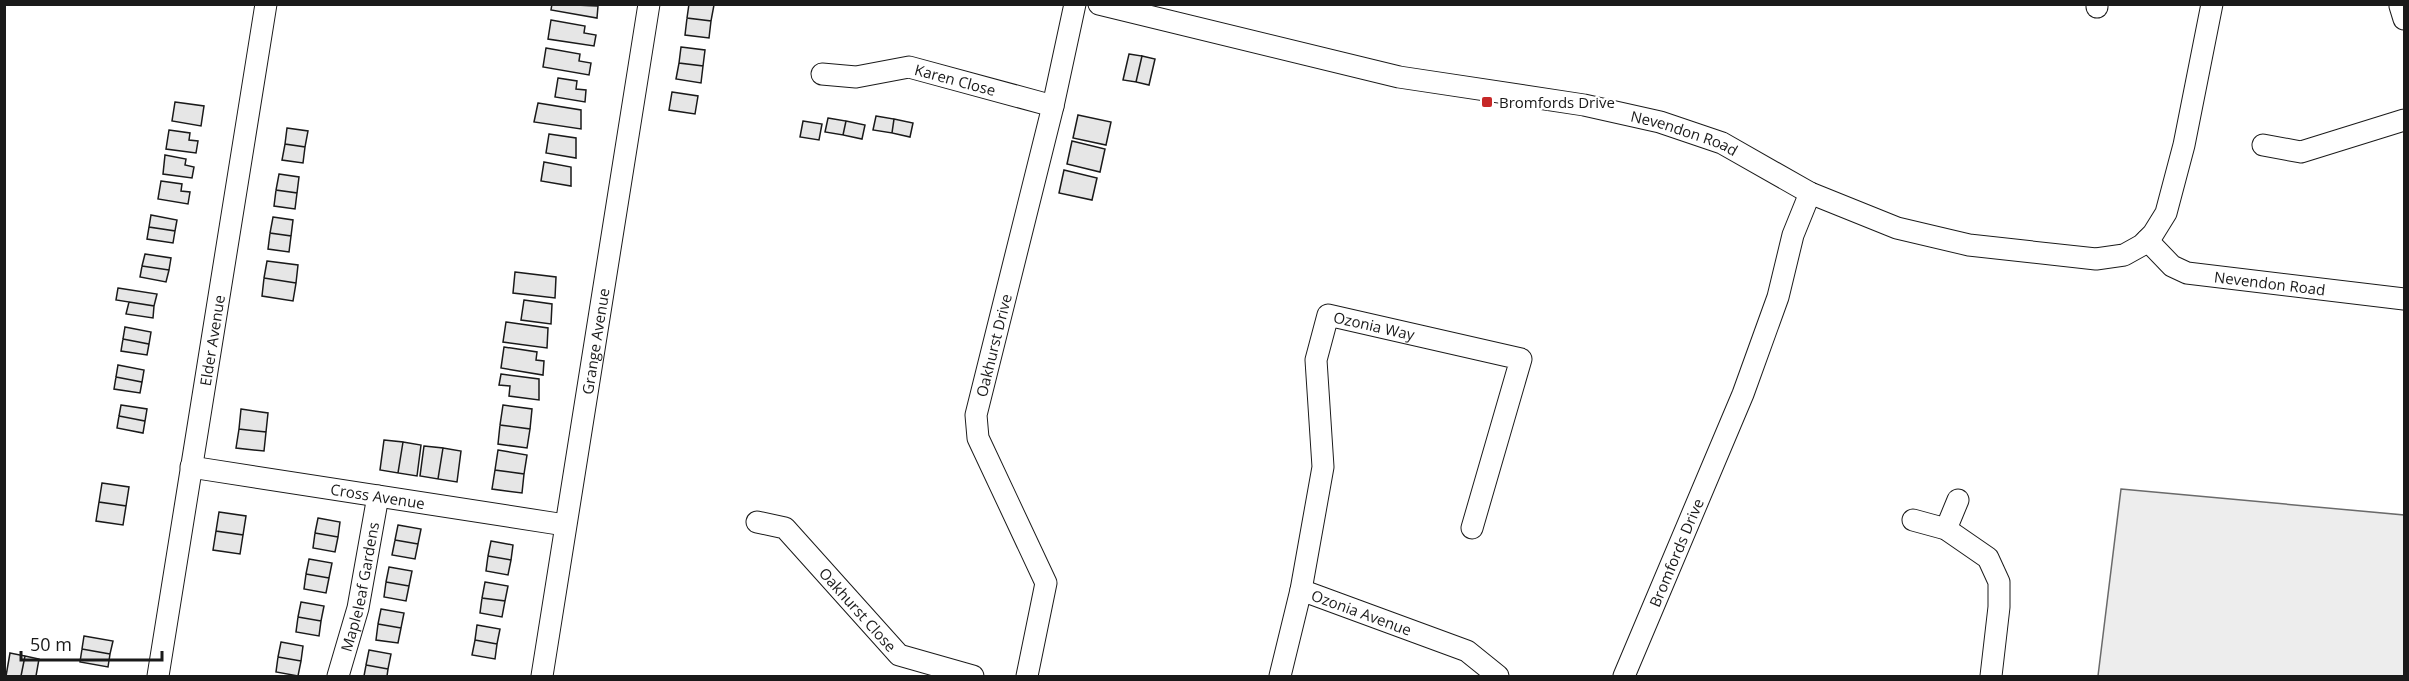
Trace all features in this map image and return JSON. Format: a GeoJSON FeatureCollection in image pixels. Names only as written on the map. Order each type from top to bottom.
{"type":"FeatureCollection","features":[{"type":"Feature","properties":{"kind":"street","name":"Elder Avenue"},"geometry":{"type":"LineString","coordinates":[[158,676],[266,4]]}},
{"type":"Feature","properties":{"kind":"street","name":"Grange Avenue"},"geometry":{"type":"LineString","coordinates":[[542,676],[650,4]]}},
{"type":"Feature","properties":{"kind":"street","name":"Oakhurst Drive"},"geometry":{"type":"LineString","coordinates":[[1027,676],[1046,583],[978,438],[976,416],[1053,106],[1075,4]]}},
{"type":"Feature","properties":{"kind":"street","name":"Nevendon Road"},"geometry":{"type":"LineString","coordinates":[[1099,4],[1399,77],[1584,105],[1660,122],[1722,143],[1810,193],[1897,228],[1932,238],[1978,246],[2096,259],[2124,255],[2147,240],[2160,225],[2171,199],[2212,4]]}},
{"type":"Feature","properties":{"kind":"street","name":"Karen Close"},"geometry":{"type":"LineString","coordinates":[[822,74],[856,77],[909,67],[1053,106]]}},
{"type":"Feature","properties":{"kind":"street"},"geometry":{"type":"LineString","coordinates":[[2263,145],[2301,152],[2404,120]]}},
{"type":"Feature","properties":{"kind":"street","name":"Bromfords Drive"},"geometry":{"type":"LineString","coordinates":[[1624,676],[1743,394],[1778,297],[1793,235],[1810,193]]}},
{"type":"Feature","properties":{"kind":"street","name":"Nevendon Road"},"geometry":{"type":"LineString","coordinates":[[2147,240],[2172,266],[2187,273],[2404,299]]}},
{"type":"Feature","properties":{"kind":"street","name":"Ozonia Way"},"geometry":{"type":"LineString","coordinates":[[1301,590],[1323,467],[1316,360],[1328,315],[1521,359],[1472,528]]}},
{"type":"Feature","properties":{"kind":"street","name":"Cross Avenue"},"geometry":{"type":"LineString","coordinates":[[191,467],[565,525]]}},
{"type":"Feature","properties":{"kind":"street","name":"Mapleleaf Gardens"},"geometry":{"type":"LineString","coordinates":[[338,676],[358,608],[378,496]]}},
{"type":"Feature","properties":{"kind":"street"},"geometry":{"type":"LineString","coordinates":[[1946,529],[1958,500]]}},
{"type":"Feature","properties":{"kind":"street"},"geometry":{"type":"LineString","coordinates":[[1913,520],[1946,529],[1988,558],[1999,582],[1999,607],[1990,676]]}},
{"type":"Feature","properties":{"kind":"street","name":"Oakhurst Close"},"geometry":{"type":"LineString","coordinates":[[757,522],[785,528],[899,655],[974,676]]}},
{"type":"Feature","properties":{"kind":"street","name":"Ozonia Avenue"},"geometry":{"type":"LineString","coordinates":[[1280,676],[1301,590],[1467,651],[1498,676]]}},
{"type":"Feature","properties":{"kind":"shaded area"},"geometry":{"type":"Polygon","coordinates":[[[2121,489],[2404,515],[2404,676],[2098,676],[2121,489]]]}},
{"type":"Feature","properties":{"kind":"building"},"geometry":{"type":"Polygon","coordinates":[[[552,4],[598,6],[597,18],[551,10],[552,4]]]}},
{"type":"Feature","properties":{"kind":"building"},"geometry":{"type":"Polygon","coordinates":[[[689,4],[714,5],[711,21],[687,18],[689,4]]]}},
{"type":"Feature","properties":{"kind":"building"},"geometry":{"type":"Polygon","coordinates":[[[687,18],[711,21],[709,38],[685,35],[687,18]]]}},
{"type":"Feature","properties":{"kind":"building"},"geometry":{"type":"Polygon","coordinates":[[[551,20],[585,26],[584,33],[596,35],[594,46],[548,39],[551,20]]]}},
{"type":"Feature","properties":{"kind":"building"},"geometry":{"type":"Polygon","coordinates":[[[681,47],[705,50],[703,66],[679,63],[681,47]]]}},
{"type":"Feature","properties":{"kind":"building"},"geometry":{"type":"Polygon","coordinates":[[[546,48],[580,54],[579,61],[591,63],[589,75],[543,67],[546,48]]]}},
{"type":"Feature","properties":{"kind":"building"},"geometry":{"type":"Polygon","coordinates":[[[1129,54],[1142,56],[1136,82],[1123,80],[1129,54]]]}},
{"type":"Feature","properties":{"kind":"building"},"geometry":{"type":"Polygon","coordinates":[[[1142,56],[1155,59],[1149,85],[1136,82],[1142,56]]]}},
{"type":"Feature","properties":{"kind":"building"},"geometry":{"type":"Polygon","coordinates":[[[679,63],[703,66],[701,83],[676,79],[679,63]]]}},
{"type":"Feature","properties":{"kind":"building"},"geometry":{"type":"Polygon","coordinates":[[[558,78],[577,81],[576,89],[586,90],[585,102],[555,97],[558,78]]]}},
{"type":"Feature","properties":{"kind":"building"},"geometry":{"type":"Polygon","coordinates":[[[672,92],[698,96],[695,114],[669,110],[672,92]]]}},
{"type":"Feature","properties":{"kind":"building"},"geometry":{"type":"Polygon","coordinates":[[[175,102],[204,106],[201,126],[172,121],[175,102]]]}},
{"type":"Feature","properties":{"kind":"building"},"geometry":{"type":"Polygon","coordinates":[[[538,103],[581,110],[581,129],[534,122],[538,103]]]}},
{"type":"Feature","properties":{"kind":"building"},"geometry":{"type":"Polygon","coordinates":[[[1078,115],[1111,122],[1106,145],[1073,138],[1078,115]]]}},
{"type":"Feature","properties":{"kind":"building"},"geometry":{"type":"Polygon","coordinates":[[[876,116],[894,119],[892,133],[873,130],[876,116]]]}},
{"type":"Feature","properties":{"kind":"building"},"geometry":{"type":"Polygon","coordinates":[[[828,118],[846,121],[843,135],[825,132],[828,118]]]}},
{"type":"Feature","properties":{"kind":"building"},"geometry":{"type":"Polygon","coordinates":[[[894,119],[913,123],[910,137],[892,133],[894,119]]]}},
{"type":"Feature","properties":{"kind":"building"},"geometry":{"type":"Polygon","coordinates":[[[803,121],[822,124],[819,140],[800,137],[803,121]]]}},
{"type":"Feature","properties":{"kind":"building"},"geometry":{"type":"Polygon","coordinates":[[[846,121],[865,125],[862,139],[843,135],[846,121]]]}},
{"type":"Feature","properties":{"kind":"building"},"geometry":{"type":"Polygon","coordinates":[[[287,128],[308,131],[305,147],[285,144],[287,128]]]}},
{"type":"Feature","properties":{"kind":"building"},"geometry":{"type":"Polygon","coordinates":[[[169,130],[190,133],[189,140],[198,141],[196,153],[166,149],[169,130]]]}},
{"type":"Feature","properties":{"kind":"building"},"geometry":{"type":"Polygon","coordinates":[[[549,134],[576,138],[576,158],[546,153],[549,134]]]}},
{"type":"Feature","properties":{"kind":"building"},"geometry":{"type":"Polygon","coordinates":[[[1072,141],[1105,149],[1100,172],[1067,164],[1072,141]]]}},
{"type":"Feature","properties":{"kind":"building"},"geometry":{"type":"Polygon","coordinates":[[[285,144],[305,147],[303,163],[282,160],[285,144]]]}},
{"type":"Feature","properties":{"kind":"building"},"geometry":{"type":"Polygon","coordinates":[[[165,155],[186,159],[185,165],[194,167],[192,178],[163,174],[165,155]]]}},
{"type":"Feature","properties":{"kind":"building"},"geometry":{"type":"Polygon","coordinates":[[[544,162],[571,167],[571,186],[541,181],[544,162]]]}},
{"type":"Feature","properties":{"kind":"building"},"geometry":{"type":"Polygon","coordinates":[[[1064,170],[1097,178],[1092,200],[1059,193],[1064,170]]]}},
{"type":"Feature","properties":{"kind":"building"},"geometry":{"type":"Polygon","coordinates":[[[279,174],[299,177],[297,193],[276,190],[279,174]]]}},
{"type":"Feature","properties":{"kind":"building"},"geometry":{"type":"Polygon","coordinates":[[[161,181],[182,184],[181,191],[190,192],[188,204],[158,199],[161,181]]]}},
{"type":"Feature","properties":{"kind":"building"},"geometry":{"type":"Polygon","coordinates":[[[276,190],[297,193],[295,209],[274,206],[276,190]]]}},
{"type":"Feature","properties":{"kind":"building"},"geometry":{"type":"Polygon","coordinates":[[[151,215],[177,220],[175,231],[149,227],[151,215]]]}},
{"type":"Feature","properties":{"kind":"building"},"geometry":{"type":"Polygon","coordinates":[[[273,217],[293,220],[291,236],[270,233],[273,217]]]}},
{"type":"Feature","properties":{"kind":"building"},"geometry":{"type":"Polygon","coordinates":[[[149,227],[175,231],[173,243],[147,239],[149,227]]]}},
{"type":"Feature","properties":{"kind":"building"},"geometry":{"type":"Polygon","coordinates":[[[270,233],[291,236],[289,252],[268,249],[270,233]]]}},
{"type":"Feature","properties":{"kind":"building"},"geometry":{"type":"Polygon","coordinates":[[[145,254],[171,258],[169,270],[142,266],[145,254]]]}},
{"type":"Feature","properties":{"kind":"building"},"geometry":{"type":"Polygon","coordinates":[[[267,261],[298,265],[296,283],[264,278],[267,261]]]}},
{"type":"Feature","properties":{"kind":"building"},"geometry":{"type":"Polygon","coordinates":[[[142,266],[169,270],[166,282],[140,277],[142,266]]]}},
{"type":"Feature","properties":{"kind":"building"},"geometry":{"type":"Polygon","coordinates":[[[515,272],[556,277],[555,298],[513,293],[515,272]]]}},
{"type":"Feature","properties":{"kind":"building"},"geometry":{"type":"Polygon","coordinates":[[[264,278],[296,283],[293,301],[262,296],[264,278]]]}},
{"type":"Feature","properties":{"kind":"building"},"geometry":{"type":"Polygon","coordinates":[[[118,288],[157,294],[154,306],[116,300],[118,288]]]}},
{"type":"Feature","properties":{"kind":"building"},"geometry":{"type":"Polygon","coordinates":[[[524,300],[552,304],[551,324],[521,320],[524,300]]]}},
{"type":"Feature","properties":{"kind":"building"},"geometry":{"type":"Polygon","coordinates":[[[129,302],[154,306],[153,318],[126,314],[129,302]]]}},
{"type":"Feature","properties":{"kind":"building"},"geometry":{"type":"Polygon","coordinates":[[[506,322],[548,328],[547,348],[503,342],[506,322]]]}},
{"type":"Feature","properties":{"kind":"building"},"geometry":{"type":"Polygon","coordinates":[[[125,327],[151,332],[149,344],[123,339],[125,327]]]}},
{"type":"Feature","properties":{"kind":"building"},"geometry":{"type":"Polygon","coordinates":[[[123,339],[149,344],[147,355],[121,351],[123,339]]]}},
{"type":"Feature","properties":{"kind":"building"},"geometry":{"type":"Polygon","coordinates":[[[504,347],[537,352],[536,360],[544,361],[543,375],[501,368],[504,347]]]}},
{"type":"Feature","properties":{"kind":"building"},"geometry":{"type":"Polygon","coordinates":[[[118,365],[144,370],[142,382],[116,377],[118,365]]]}},
{"type":"Feature","properties":{"kind":"building"},"geometry":{"type":"Polygon","coordinates":[[[501,374],[539,379],[539,400],[509,396],[510,386],[499,385],[501,374]]]}},
{"type":"Feature","properties":{"kind":"building"},"geometry":{"type":"Polygon","coordinates":[[[116,377],[142,382],[140,393],[114,389],[116,377]]]}},
{"type":"Feature","properties":{"kind":"building"},"geometry":{"type":"Polygon","coordinates":[[[121,405],[147,409],[145,421],[119,416],[121,405]]]}},
{"type":"Feature","properties":{"kind":"building"},"geometry":{"type":"Polygon","coordinates":[[[503,405],[532,409],[530,429],[500,425],[503,405]]]}},
{"type":"Feature","properties":{"kind":"building"},"geometry":{"type":"Polygon","coordinates":[[[241,409],[268,413],[266,432],[239,429],[241,409]]]}},
{"type":"Feature","properties":{"kind":"building"},"geometry":{"type":"Polygon","coordinates":[[[119,416],[145,421],[143,433],[117,428],[119,416]]]}},
{"type":"Feature","properties":{"kind":"building"},"geometry":{"type":"Polygon","coordinates":[[[500,425],[530,429],[527,448],[498,444],[500,425]]]}},
{"type":"Feature","properties":{"kind":"building"},"geometry":{"type":"Polygon","coordinates":[[[239,429],[266,432],[264,451],[236,448],[239,429]]]}},
{"type":"Feature","properties":{"kind":"building"},"geometry":{"type":"Polygon","coordinates":[[[384,440],[403,442],[398,473],[380,470],[384,440]]]}},
{"type":"Feature","properties":{"kind":"building"},"geometry":{"type":"Polygon","coordinates":[[[403,442],[421,445],[417,476],[398,473],[403,442]]]}},
{"type":"Feature","properties":{"kind":"building"},"geometry":{"type":"Polygon","coordinates":[[[424,446],[443,448],[438,479],[420,476],[424,446]]]}},
{"type":"Feature","properties":{"kind":"building"},"geometry":{"type":"Polygon","coordinates":[[[443,448],[461,451],[457,482],[438,479],[443,448]]]}},
{"type":"Feature","properties":{"kind":"building"},"geometry":{"type":"Polygon","coordinates":[[[498,450],[527,455],[524,474],[495,470],[498,450]]]}},
{"type":"Feature","properties":{"kind":"building"},"geometry":{"type":"Polygon","coordinates":[[[495,470],[524,474],[522,493],[492,489],[495,470]]]}},
{"type":"Feature","properties":{"kind":"building"},"geometry":{"type":"Polygon","coordinates":[[[102,483],[129,487],[126,506],[99,502],[102,483]]]}},
{"type":"Feature","properties":{"kind":"building"},"geometry":{"type":"Polygon","coordinates":[[[99,502],[126,506],[123,525],[96,521],[99,502]]]}},
{"type":"Feature","properties":{"kind":"building"},"geometry":{"type":"Polygon","coordinates":[[[219,512],[246,516],[243,535],[216,531],[219,512]]]}},
{"type":"Feature","properties":{"kind":"building"},"geometry":{"type":"Polygon","coordinates":[[[318,518],[340,522],[338,537],[315,533],[318,518]]]}},
{"type":"Feature","properties":{"kind":"building"},"geometry":{"type":"Polygon","coordinates":[[[398,525],[421,529],[418,544],[395,540],[398,525]]]}},
{"type":"Feature","properties":{"kind":"building"},"geometry":{"type":"Polygon","coordinates":[[[216,531],[243,535],[240,554],[213,550],[216,531]]]}},
{"type":"Feature","properties":{"kind":"building"},"geometry":{"type":"Polygon","coordinates":[[[315,533],[338,537],[335,552],[313,548],[315,533]]]}},
{"type":"Feature","properties":{"kind":"building"},"geometry":{"type":"Polygon","coordinates":[[[395,540],[418,544],[415,559],[392,555],[395,540]]]}},
{"type":"Feature","properties":{"kind":"building"},"geometry":{"type":"Polygon","coordinates":[[[491,541],[513,545],[511,560],[488,556],[491,541]]]}},
{"type":"Feature","properties":{"kind":"building"},"geometry":{"type":"Polygon","coordinates":[[[488,556],[511,560],[508,575],[486,571],[488,556]]]}},
{"type":"Feature","properties":{"kind":"building"},"geometry":{"type":"Polygon","coordinates":[[[309,559],[332,563],[329,578],[306,574],[309,559]]]}},
{"type":"Feature","properties":{"kind":"building"},"geometry":{"type":"Polygon","coordinates":[[[389,567],[412,571],[409,586],[386,582],[389,567]]]}},
{"type":"Feature","properties":{"kind":"building"},"geometry":{"type":"Polygon","coordinates":[[[306,574],[329,578],[326,593],[304,589],[306,574]]]}},
{"type":"Feature","properties":{"kind":"building"},"geometry":{"type":"Polygon","coordinates":[[[386,582],[409,586],[406,601],[384,597],[386,582]]]}},
{"type":"Feature","properties":{"kind":"building"},"geometry":{"type":"Polygon","coordinates":[[[485,582],[508,586],[505,601],[482,598],[485,582]]]}},
{"type":"Feature","properties":{"kind":"building"},"geometry":{"type":"Polygon","coordinates":[[[482,598],[505,601],[502,617],[480,613],[482,598]]]}},
{"type":"Feature","properties":{"kind":"building"},"geometry":{"type":"Polygon","coordinates":[[[301,602],[324,606],[321,621],[298,617],[301,602]]]}},
{"type":"Feature","properties":{"kind":"building"},"geometry":{"type":"Polygon","coordinates":[[[381,609],[404,613],[401,628],[378,624],[381,609]]]}},
{"type":"Feature","properties":{"kind":"building"},"geometry":{"type":"Polygon","coordinates":[[[298,617],[321,621],[319,636],[296,632],[298,617]]]}},
{"type":"Feature","properties":{"kind":"building"},"geometry":{"type":"Polygon","coordinates":[[[378,624],[401,628],[398,643],[376,640],[378,624]]]}},
{"type":"Feature","properties":{"kind":"building"},"geometry":{"type":"Polygon","coordinates":[[[477,625],[500,629],[497,644],[475,640],[477,625]]]}},
{"type":"Feature","properties":{"kind":"building"},"geometry":{"type":"Polygon","coordinates":[[[84,636],[113,641],[110,654],[82,649],[84,636]]]}},
{"type":"Feature","properties":{"kind":"building"},"geometry":{"type":"Polygon","coordinates":[[[475,640],[497,644],[495,659],[472,655],[475,640]]]}},
{"type":"Feature","properties":{"kind":"building"},"geometry":{"type":"Polygon","coordinates":[[[281,642],[303,646],[301,661],[278,657],[281,642]]]}},
{"type":"Feature","properties":{"kind":"building"},"geometry":{"type":"Polygon","coordinates":[[[82,649],[110,654],[108,667],[80,662],[82,649]]]}},
{"type":"Feature","properties":{"kind":"building"},"geometry":{"type":"Polygon","coordinates":[[[369,650],[391,654],[388,669],[366,665],[369,650]]]}},
{"type":"Feature","properties":{"kind":"building"},"geometry":{"type":"Polygon","coordinates":[[[10,653],[25,656],[21,676],[6,676],[10,653]]]}},
{"type":"Feature","properties":{"kind":"building"},"geometry":{"type":"Polygon","coordinates":[[[25,656],[39,659],[36,676],[21,676],[25,656]]]}},
{"type":"Feature","properties":{"kind":"building"},"geometry":{"type":"Polygon","coordinates":[[[278,657],[301,661],[298,676],[276,672],[278,657]]]}},
{"type":"Feature","properties":{"kind":"building"},"geometry":{"type":"Polygon","coordinates":[[[366,665],[388,669],[387,676],[364,676],[366,665]]]}},
{"type":"Feature","properties":{"kind":"place","name":"Bromfords Drive"},"geometry":{"type":"Point","coordinates":[1487,102]}}]}
